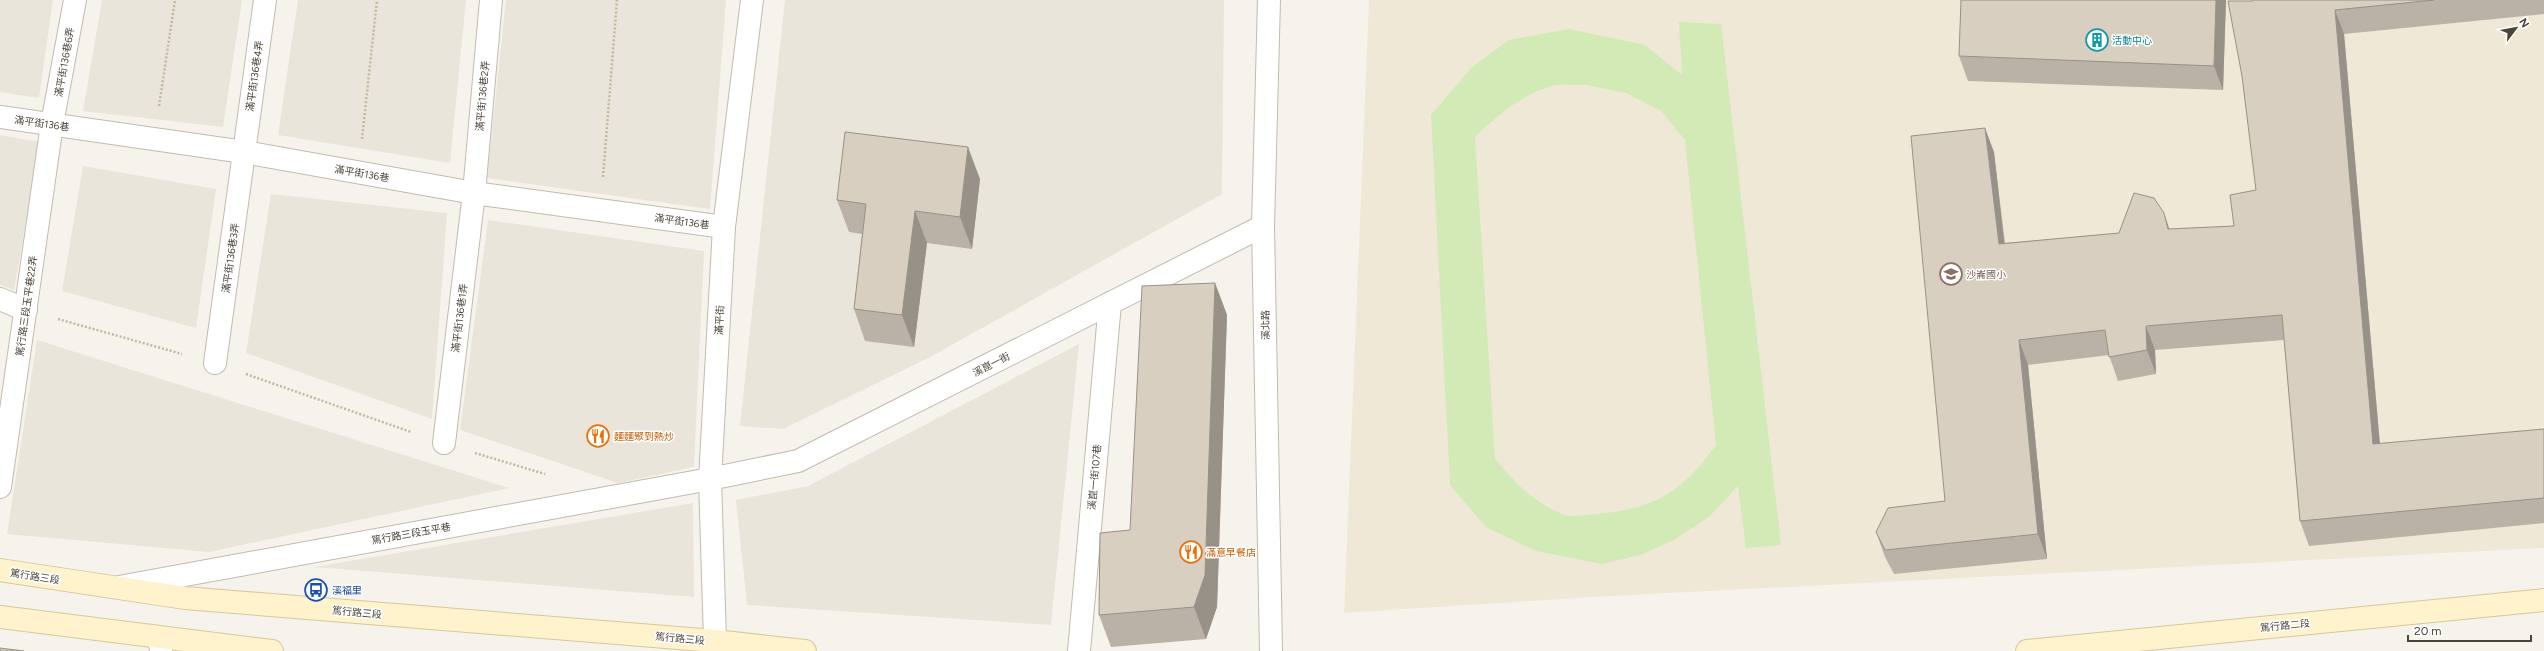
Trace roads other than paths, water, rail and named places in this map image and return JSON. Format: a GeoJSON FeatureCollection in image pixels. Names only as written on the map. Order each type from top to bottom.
{"type":"FeatureCollection","features":[{"type":"Feature","properties":{"kind":"street","name":"滿平街136巷6弄"},"geometry":{"type":"LineString","coordinates":[[52,124],[75,0]]}},
{"type":"Feature","properties":{"kind":"street","name":"滿平街136巷4弄"},"geometry":{"type":"LineString","coordinates":[[244,152],[265,0]]}},
{"type":"Feature","properties":{"kind":"street","name":"滿平街136巷2弄"},"geometry":{"type":"LineString","coordinates":[[474,193],[491,0]]}},
{"type":"Feature","properties":{"kind":"street","name":"滿平街"},"geometry":{"type":"LineString","coordinates":[[714,646],[710,479],[724,227],[752,0]]}},
{"type":"Feature","properties":{"kind":"street","name":"溪北路"},"geometry":{"type":"LineString","coordinates":[[1269,0],[1263,226],[1271,651]]}},
{"type":"Feature","properties":{"kind":"street","name":"滿平街136巷"},"geometry":{"type":"LineString","coordinates":[[0,117],[244,152],[474,193],[724,227]]}},
{"type":"Feature","properties":{"kind":"street","name":"篤行路三段玉平巷22弄"},"geometry":{"type":"LineString","coordinates":[[0,487],[52,124]]}},
{"type":"Feature","properties":{"kind":"street","name":"滿平街136巷3弄"},"geometry":{"type":"LineString","coordinates":[[215,363],[244,152]]}},
{"type":"Feature","properties":{"kind":"street","name":"滿平街136巷1弄"},"geometry":{"type":"LineString","coordinates":[[444,443],[474,193]]}},
{"type":"Feature","properties":{"kind":"street","name":"溪崑一街"},"geometry":{"type":"LineString","coordinates":[[710,479],[798,461],[1263,226]]}},
{"type":"Feature","properties":{"kind":"street"},"geometry":{"type":"LineString","coordinates":[[0,299],[26,310]]}},
{"type":"Feature","properties":{"kind":"street","name":"溪崑一街107巷"},"geometry":{"type":"LineString","coordinates":[[1079,651],[1110,303]]}},
{"type":"Feature","properties":{"kind":"street","name":"篤行路三段玉平巷"},"geometry":{"type":"LineString","coordinates":[[111,588],[710,479]]}},
{"type":"Feature","properties":{"kind":"street","name":"篤行路三段"},"geometry":{"type":"LineString","coordinates":[[0,570],[185,598],[714,646]]}},
{"type":"Feature","properties":{"kind":"street","name":"篤行路二段"},"geometry":{"type":"LineString","coordinates":[[2027,651],[2544,600]]}},
{"type":"Feature","properties":{"kind":"street"},"geometry":{"type":"LineString","coordinates":[[0,617],[160,645],[272,651]]}},
{"type":"Feature","properties":{"kind":"street"},"geometry":{"type":"LineString","coordinates":[[714,646],[805,651]]}},
{"type":"Feature","properties":{"kind":"place","name":"活動中心"},"geometry":{"type":"Point","coordinates":[2097,40]}},
{"type":"Feature","properties":{"kind":"place","name":"沙崙國小"},"geometry":{"type":"Point","coordinates":[1951,274]}},
{"type":"Feature","properties":{"kind":"place","name":"麵麵聚到熱炒"},"geometry":{"type":"Point","coordinates":[598,436]}},
{"type":"Feature","properties":{"kind":"place","name":"滿意早餐店"},"geometry":{"type":"Point","coordinates":[1191,552]}},
{"type":"Feature","properties":{"kind":"place","name":"溪福里"},"geometry":{"type":"Point","coordinates":[316,590]}}]}
